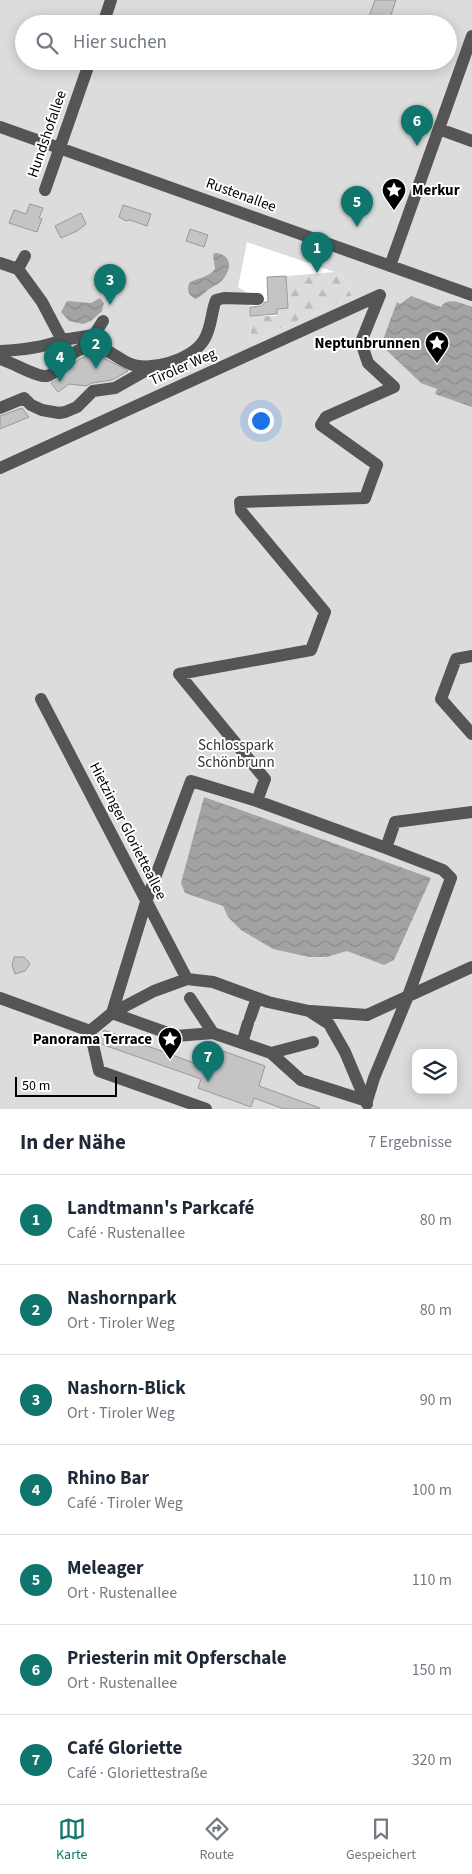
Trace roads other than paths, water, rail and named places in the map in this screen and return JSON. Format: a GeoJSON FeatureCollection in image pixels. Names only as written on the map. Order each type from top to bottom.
{"type":"FeatureCollection","features":[{"type":"Feature","properties":{"kind":"street"},"geometry":{"type":"LineString","coordinates":[[106,15],[111,0]]}},
{"type":"Feature","properties":{"kind":"street"},"geometry":{"type":"LineString","coordinates":[[390,266],[472,36]]}},
{"type":"Feature","properties":{"kind":"street","name":"Hundshofallee"},"geometry":{"type":"LineString","coordinates":[[45,190],[87,70]]}},
{"type":"Feature","properties":{"kind":"street","name":"Rustenallee"},"geometry":{"type":"LineString","coordinates":[[0,126],[472,295]]}},
{"type":"Feature","properties":{"kind":"street"},"geometry":{"type":"LineString","coordinates":[[439,129],[472,140]]}},
{"type":"Feature","properties":{"kind":"street"},"geometry":{"type":"LineString","coordinates":[[18,269],[25,256]]}},
{"type":"Feature","properties":{"kind":"street"},"geometry":{"type":"LineString","coordinates":[[0,263],[18,269],[42,302],[62,340]]}},
{"type":"Feature","properties":{"kind":"street","name":"Tiroler Weg"},"geometry":{"type":"LineString","coordinates":[[0,468],[380,295],[361,342],[368,363],[394,388],[326,417],[320,425],[377,465],[365,498],[240,502],[241,511],[325,612],[311,650],[179,674],[265,779],[257,801]]}},
{"type":"Feature","properties":{"kind":"street"},"geometry":{"type":"LineString","coordinates":[[0,408],[24,398],[42,410],[59,413],[77,407],[94,391],[116,388],[152,367],[188,355],[201,345],[208,332],[216,300],[224,298],[258,299]]}},
{"type":"Feature","properties":{"kind":"street"},"geometry":{"type":"LineString","coordinates":[[0,351],[32,350],[62,340],[94,335],[103,321]]}},
{"type":"Feature","properties":{"kind":"street"},"geometry":{"type":"LineString","coordinates":[[0,359],[37,374],[48,376],[56,372],[74,352],[91,347],[111,351],[127,362],[138,366],[152,367]]}},
{"type":"Feature","properties":{"kind":"street"},"geometry":{"type":"LineString","coordinates":[[472,656],[456,659],[441,699],[472,734]]}},
{"type":"Feature","properties":{"kind":"street","name":"Hietzinger Glorietteallee"},"geometry":{"type":"LineString","coordinates":[[41,699],[146,902],[185,988],[213,1033]]}},
{"type":"Feature","properties":{"kind":"street"},"geometry":{"type":"LineString","coordinates":[[112,1013],[146,902],[191,781],[257,801],[443,870],[450,878],[408,996],[374,1078],[367,1105]]}},
{"type":"Feature","properties":{"kind":"street"},"geometry":{"type":"LineString","coordinates":[[386,848],[395,822],[472,812]]}},
{"type":"Feature","properties":{"kind":"street"},"geometry":{"type":"LineString","coordinates":[[90,1031],[112,1013],[154,991],[185,988],[213,982],[257,998],[309,1011],[367,1015],[472,967]]}},
{"type":"Feature","properties":{"kind":"street"},"geometry":{"type":"LineString","coordinates":[[0,998],[90,1031]]}},
{"type":"Feature","properties":{"kind":"street"},"geometry":{"type":"LineString","coordinates":[[242,1043],[257,998]]}},
{"type":"Feature","properties":{"kind":"street"},"geometry":{"type":"LineString","coordinates":[[309,1011],[329,1024],[345,1052],[367,1105]]}},
{"type":"Feature","properties":{"kind":"street"},"geometry":{"type":"LineString","coordinates":[[112,1013],[176,1036],[213,1033],[271,1053],[301,1080],[367,1105]]}},
{"type":"Feature","properties":{"kind":"street"},"geometry":{"type":"LineString","coordinates":[[90,1031],[99,1071],[206,1109]]}},
{"type":"Feature","properties":{"kind":"street"},"geometry":{"type":"LineString","coordinates":[[271,1053],[335,1035]]}},
{"type":"Feature","properties":{"kind":"water"},"geometry":{"type":"Polygon","coordinates":[[[215,253],[227,258],[229,265],[227,274],[221,282],[195,299],[189,292],[189,283],[206,276],[215,269],[213,255],[215,253]]]}},
{"type":"Feature","properties":{"kind":"water","name":"Neptunbrunnen"},"geometry":{"type":"Polygon","coordinates":[[[411,296],[441,307],[451,301],[472,307],[472,407],[435,394],[437,389],[421,383],[381,345],[397,302],[400,304],[411,296]]]}},
{"type":"Feature","properties":{"kind":"water"},"geometry":{"type":"Polygon","coordinates":[[[100,298],[104,303],[102,311],[91,321],[83,324],[69,321],[61,312],[67,301],[91,303],[100,298]]]}},
{"type":"Feature","properties":{"kind":"water"},"geometry":{"type":"Polygon","coordinates":[[[204,797],[431,878],[394,960],[384,965],[347,951],[327,957],[309,957],[273,949],[241,930],[228,917],[223,906],[185,893],[181,883],[204,797]]]}},
{"type":"Feature","properties":{"kind":"place","name":"Priesterin mit Opferschale"},"geometry":{"type":"Point","coordinates":[417,146]}},
{"type":"Feature","properties":{"kind":"place","name":"Merkur"},"geometry":{"type":"Point","coordinates":[394,211]}},
{"type":"Feature","properties":{"kind":"place","name":"Meleager"},"geometry":{"type":"Point","coordinates":[357,227]}},
{"type":"Feature","properties":{"kind":"place","name":"Landtmann's Parkcafé"},"geometry":{"type":"Point","coordinates":[317,273]}},
{"type":"Feature","properties":{"kind":"place","name":"Nashorn-Blick"},"geometry":{"type":"Point","coordinates":[110,305]}},
{"type":"Feature","properties":{"kind":"place","name":"Neptunbrunnen"},"geometry":{"type":"Point","coordinates":[437,364]}},
{"type":"Feature","properties":{"kind":"place","name":"Nashornpark"},"geometry":{"type":"Point","coordinates":[96,369]}},
{"type":"Feature","properties":{"kind":"place","name":"Rhino Bar"},"geometry":{"type":"Point","coordinates":[60,382]}},
{"type":"Feature","properties":{"kind":"place","name":"Panorama Terrace"},"geometry":{"type":"Point","coordinates":[170,1060]}},
{"type":"Feature","properties":{"kind":"place","name":"Café Gloriette"},"geometry":{"type":"Point","coordinates":[208,1082]}},
{"type":"Feature","properties":{"kind":"park label","name":"Schlosspark Schönbrunn"},"geometry":{"type":"Point","coordinates":[236,754]}}]}
